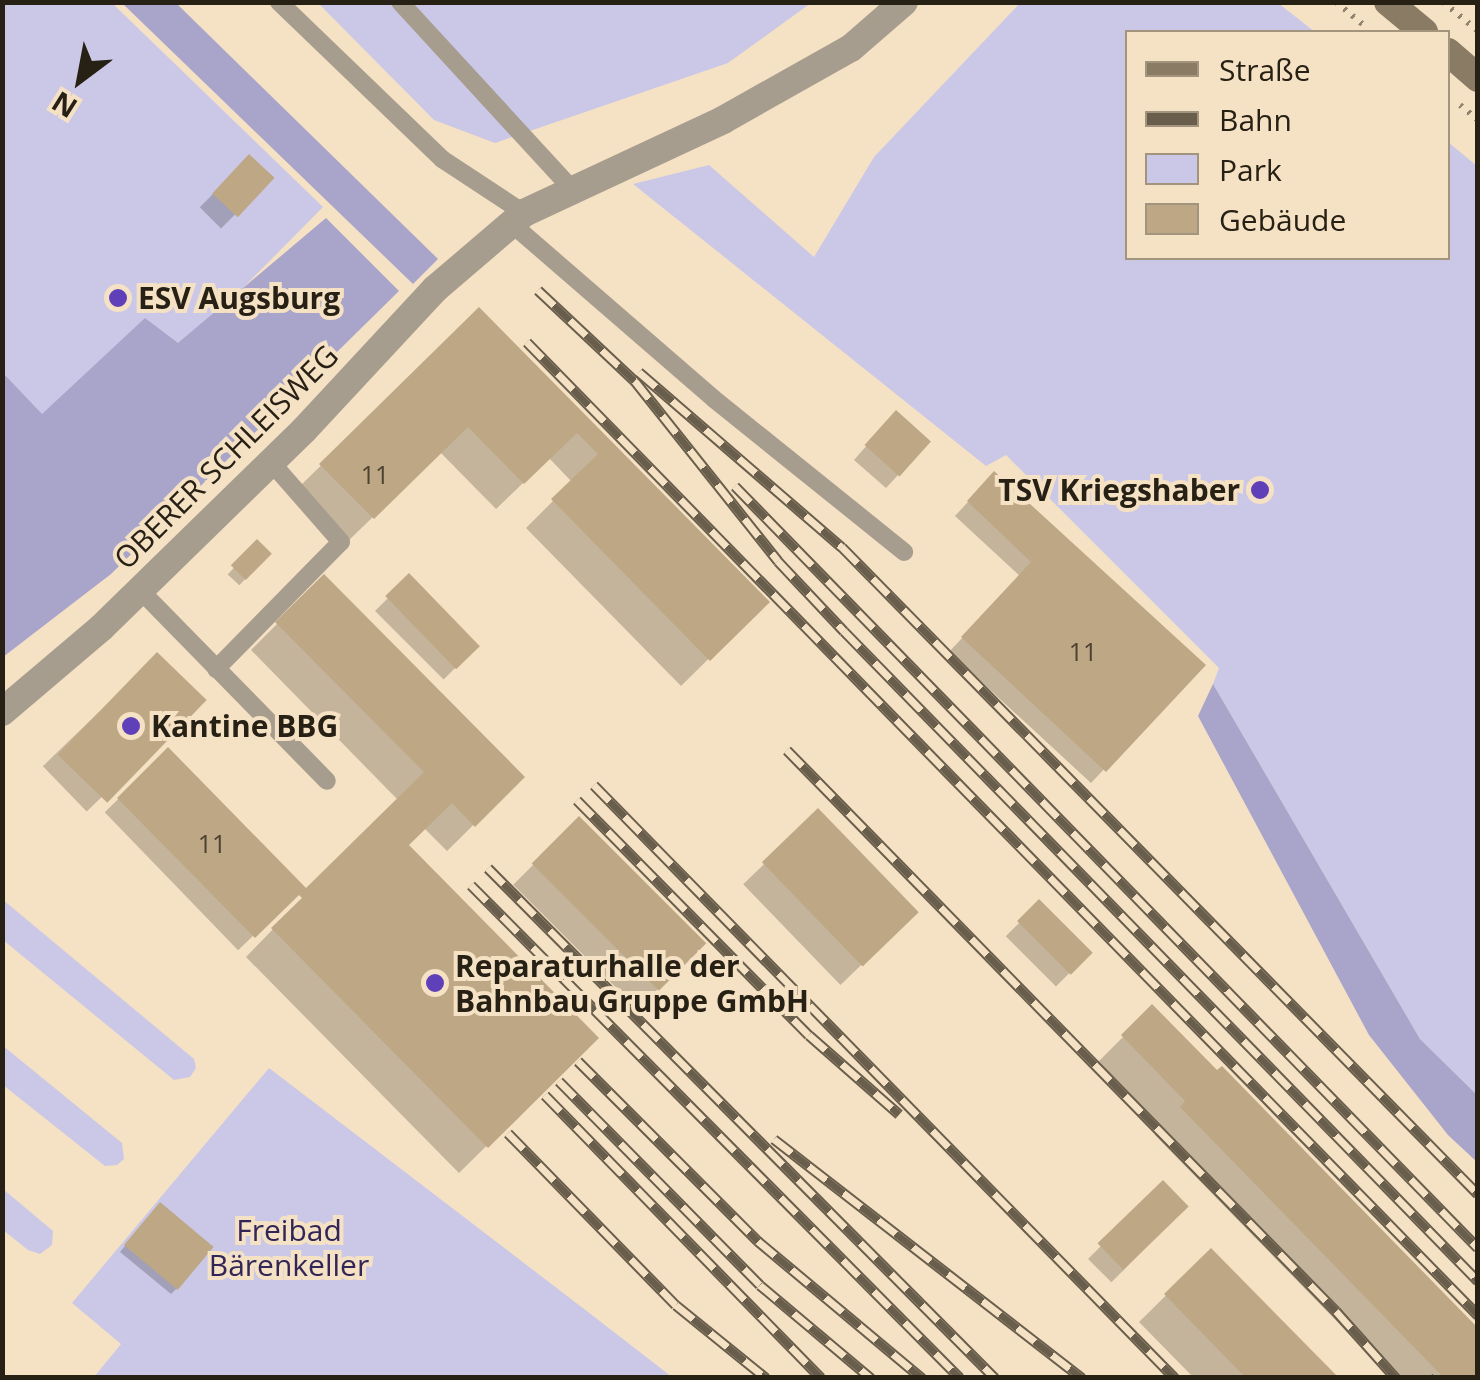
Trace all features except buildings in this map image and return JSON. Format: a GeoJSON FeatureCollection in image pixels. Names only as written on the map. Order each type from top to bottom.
{"type":"FeatureCollection","features":[{"type":"Feature","properties":{"kind":"main road"},"geometry":{"type":"LineString","coordinates":[[1388,2],[1422,30]]}},
{"type":"Feature","properties":{"kind":"main road"},"geometry":{"type":"LineString","coordinates":[[1450,54],[1478,78]]}},
{"type":"Feature","properties":{"kind":"street","name":"OBERER SCHLEISWEG"},"geometry":{"type":"LineString","coordinates":[[2,712],[140,590],[271,462],[435,288],[518,218],[572,188],[723,120],[851,48],[904,2]]}},
{"type":"Feature","properties":{"kind":"lane"},"geometry":{"type":"LineString","coordinates":[[279,2],[442,159],[518,218],[714,400],[904,552]]}},
{"type":"Feature","properties":{"kind":"lane"},"geometry":{"type":"LineString","coordinates":[[400,2],[572,188]]}},
{"type":"Feature","properties":{"kind":"lane"},"geometry":{"type":"LineString","coordinates":[[216,669],[341,542],[271,462]]}},
{"type":"Feature","properties":{"kind":"lane"},"geometry":{"type":"LineString","coordinates":[[140,590],[328,781]]}},
{"type":"Feature","properties":{"kind":"path"},"geometry":{"type":"LineString","coordinates":[[1336,2],[1370,30]]}},
{"type":"Feature","properties":{"kind":"path"},"geometry":{"type":"LineString","coordinates":[[1443,2],[1478,31]]}},
{"type":"Feature","properties":{"kind":"green space","name":"TSV Kriegshaber"},"geometry":{"type":"Polygon","coordinates":[[[1021,2],[1278,3],[1312,30],[1125,30],[1125,260],[1450,260],[1450,144],[1477,166],[1477,1095],[1420,1039],[1213,684],[1219,668],[1006,455],[986,466],[633,184],[709,165],[814,257],[874,157],[1021,2]]]}},
{"type":"Feature","properties":{"kind":"green space","name":"ESV Augsburg"},"geometry":{"type":"Polygon","coordinates":[[[2,3],[112,3],[323,207],[72,461],[3,389],[2,3]]]}},
{"type":"Feature","properties":{"kind":"green space"},"geometry":{"type":"Polygon","coordinates":[[[318,3],[811,3],[728,63],[495,143],[434,120],[318,3]]]}},
{"type":"Feature","properties":{"kind":"green space"},"geometry":{"type":"Polygon","coordinates":[[[2,899],[194,1059],[196,1068],[190,1077],[174,1080],[3,940],[2,899]]]}},
{"type":"Feature","properties":{"kind":"green space"},"geometry":{"type":"Polygon","coordinates":[[[2,1045],[122,1143],[124,1159],[117,1165],[105,1166],[3,1085],[2,1045]]]}},
{"type":"Feature","properties":{"kind":"green space","name":"Freibad Bärenkeller"},"geometry":{"type":"Polygon","coordinates":[[[269,1068],[672,1377],[94,1377],[121,1344],[72,1303],[269,1068]]]}},
{"type":"Feature","properties":{"kind":"green space"},"geometry":{"type":"Polygon","coordinates":[[[3,1189],[53,1231],[52,1245],[40,1254],[28,1250],[3,1230],[3,1189]]]}},
{"type":"Feature","properties":{"kind":"shaded area"},"geometry":{"type":"Polygon","coordinates":[[[122,3],[176,3],[438,259],[413,284],[122,3]]]}},
{"type":"Feature","properties":{"kind":"shaded area"},"geometry":{"type":"Polygon","coordinates":[[[326,218],[399,291],[111,574],[3,657],[3,373],[42,414],[145,318],[178,343],[326,218]]]}},
{"type":"Feature","properties":{"kind":"shaded area"},"geometry":{"type":"Polygon","coordinates":[[[1213,684],[1420,1039],[1477,1095],[1477,1162],[1448,1135],[1369,1035],[1198,716],[1213,684]]]}},
{"type":"Feature","properties":{"kind":"railway"},"geometry":{"type":"LineString","coordinates":[[538,290],[635,381],[778,561],[844,631],[1478,1281]]}},
{"type":"Feature","properties":{"kind":"railway"},"geometry":{"type":"LineString","coordinates":[[527,342],[1478,1315]]}},
{"type":"Feature","properties":{"kind":"railway"},"geometry":{"type":"LineString","coordinates":[[639,372],[842,547],[1478,1194]]}},
{"type":"Feature","properties":{"kind":"railway"},"geometry":{"type":"LineString","coordinates":[[735,486],[1478,1248]]}},
{"type":"Feature","properties":{"kind":"railway"},"geometry":{"type":"LineString","coordinates":[[787,750],[1336,1311],[1396,1378]]}},
{"type":"Feature","properties":{"kind":"railway"},"geometry":{"type":"LineString","coordinates":[[594,785],[1175,1378]]}},
{"type":"Feature","properties":{"kind":"railway"},"geometry":{"type":"LineString","coordinates":[[577,800],[809,1035],[899,1114]]}},
{"type":"Feature","properties":{"kind":"railway"},"geometry":{"type":"LineString","coordinates":[[488,868],[995,1378]]}},
{"type":"Feature","properties":{"kind":"railway"},"geometry":{"type":"LineString","coordinates":[[471,885],[960,1378]]}},
{"type":"Feature","properties":{"kind":"railway"},"geometry":{"type":"LineString","coordinates":[[578,1061],[758,1241],[922,1378]]}},
{"type":"Feature","properties":{"kind":"railway"},"geometry":{"type":"LineString","coordinates":[[559,1081],[760,1285],[871,1378]]}},
{"type":"Feature","properties":{"kind":"railway"},"geometry":{"type":"LineString","coordinates":[[545,1095],[821,1378]]}},
{"type":"Feature","properties":{"kind":"railway"},"geometry":{"type":"LineString","coordinates":[[508,1133],[676,1305],[766,1378]]}},
{"type":"Feature","properties":{"kind":"railway"},"geometry":{"type":"LineString","coordinates":[[774,1139],[1082,1378]]}},
{"type":"Feature","properties":{"kind":"place","name":"ESV Augsburg"},"geometry":{"type":"Point","coordinates":[118,298]}},
{"type":"Feature","properties":{"kind":"place","name":"TSV Kriegshaber"},"geometry":{"type":"Point","coordinates":[1260,490]}},
{"type":"Feature","properties":{"kind":"place","name":"Kantine BBG"},"geometry":{"type":"Point","coordinates":[131,726]}},
{"type":"Feature","properties":{"kind":"place","name":"Reparaturhalle der Bahnbau Gruppe GmbH"},"geometry":{"type":"Point","coordinates":[435,983]}}]}
